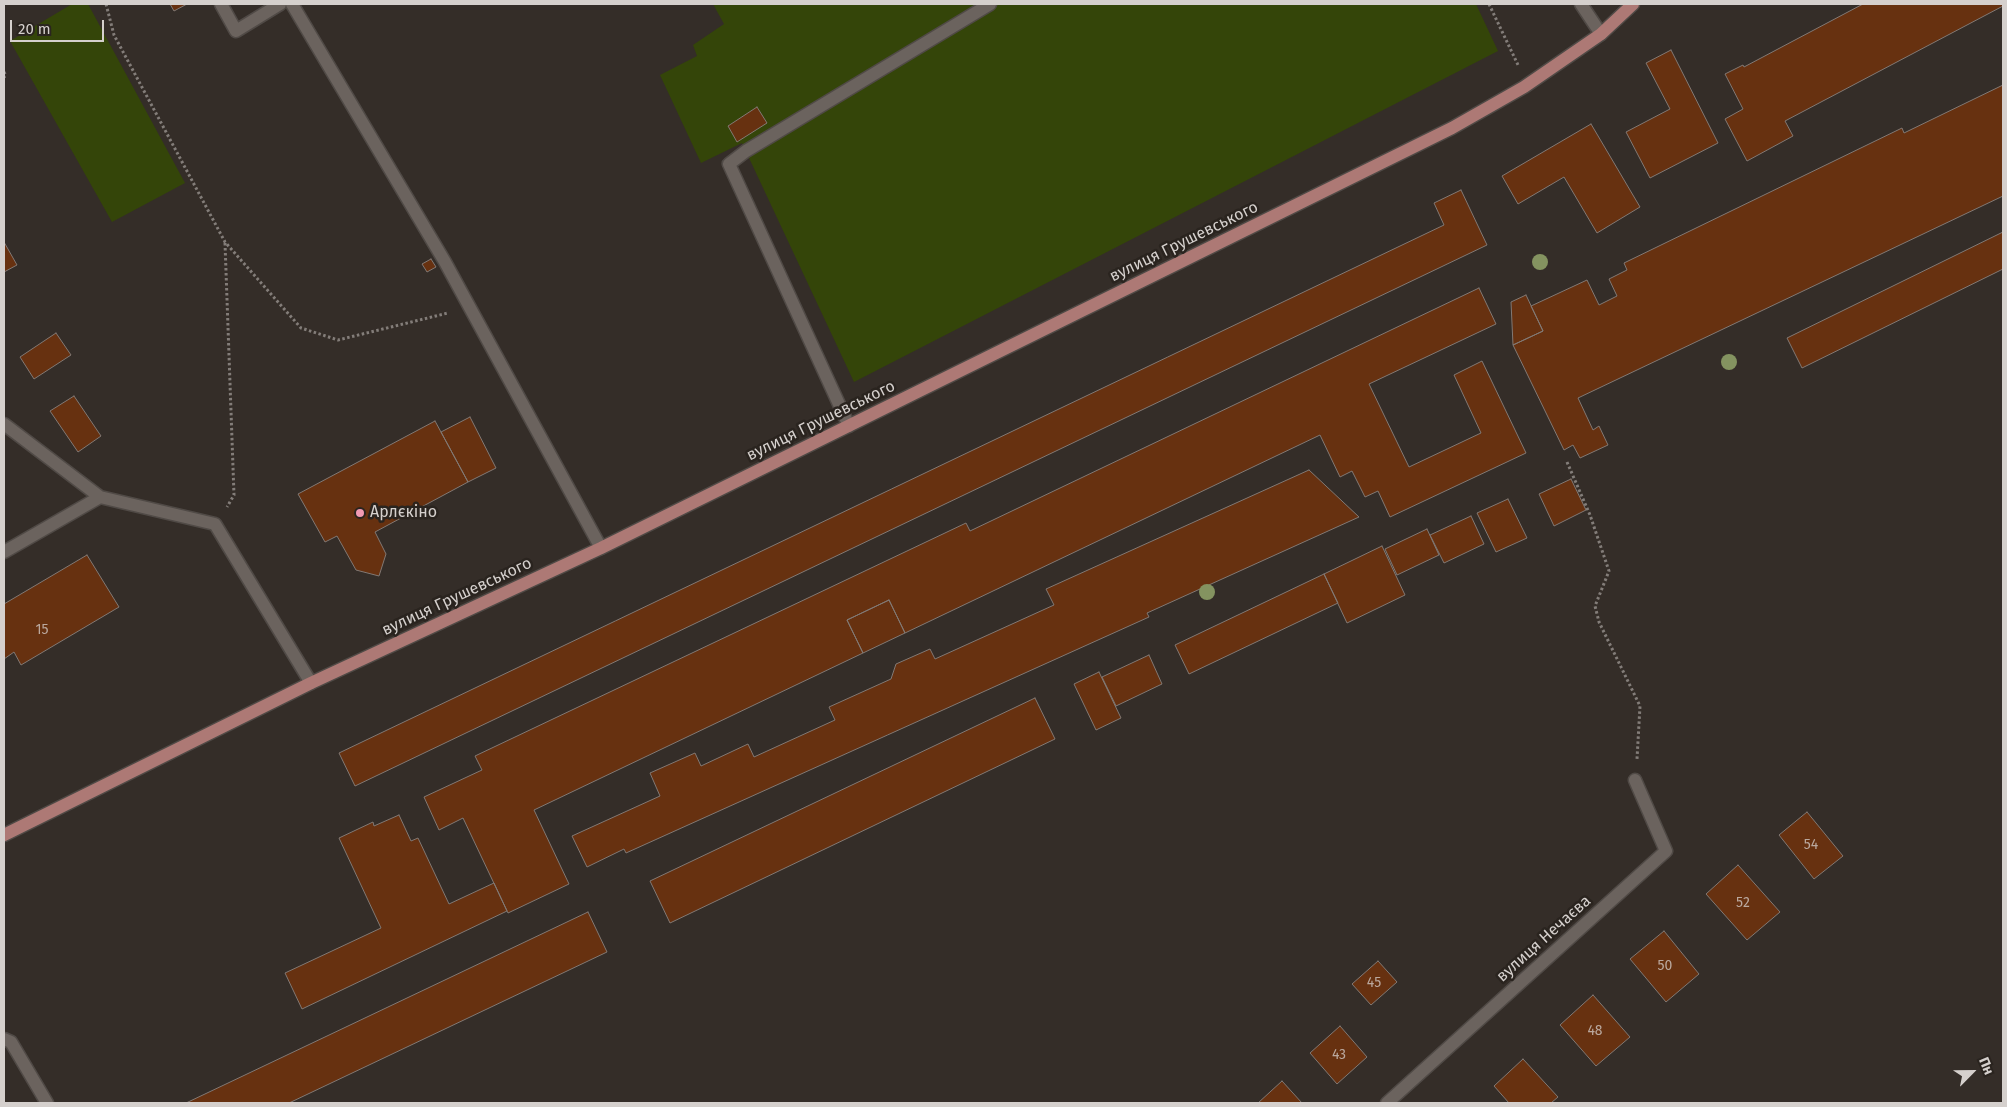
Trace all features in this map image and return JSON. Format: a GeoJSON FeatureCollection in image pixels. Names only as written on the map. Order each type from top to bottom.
{"type":"FeatureCollection","features":[{"type":"Feature","properties":{"kind":"main road","name":"вулиця Грушевського"},"geometry":{"type":"LineString","coordinates":[[4,835],[311,683],[601,548],[1452,128],[1524,87],[1601,34],[1633,4]]}},
{"type":"Feature","properties":{"kind":"street"},"geometry":{"type":"LineString","coordinates":[[221,4],[236,31],[280,4]]}},
{"type":"Feature","properties":{"kind":"street"},"geometry":{"type":"LineString","coordinates":[[292,4],[470,307],[601,548]]}},
{"type":"Feature","properties":{"kind":"street"},"geometry":{"type":"LineString","coordinates":[[849,426],[729,164],[746,151],[990,4]]}},
{"type":"Feature","properties":{"kind":"street"},"geometry":{"type":"LineString","coordinates":[[1581,4],[1601,34]]}},
{"type":"Feature","properties":{"kind":"street"},"geometry":{"type":"LineString","coordinates":[[4,424],[100,497],[215,524],[311,683]]}},
{"type":"Feature","properties":{"kind":"street"},"geometry":{"type":"LineString","coordinates":[[4,552],[100,497]]}},
{"type":"Feature","properties":{"kind":"street","name":"вулиця Нечаєва"},"geometry":{"type":"LineString","coordinates":[[1387,1103],[1666,851],[1635,780]]}},
{"type":"Feature","properties":{"kind":"street"},"geometry":{"type":"LineString","coordinates":[[4,1039],[11,1042],[47,1103]]}},
{"type":"Feature","properties":{"kind":"path"},"geometry":{"type":"LineString","coordinates":[[106,4],[114,35],[224,242],[301,328],[338,340],[470,307]]}},
{"type":"Feature","properties":{"kind":"path"},"geometry":{"type":"LineString","coordinates":[[1489,4],[1518,66],[1524,87]]}},
{"type":"Feature","properties":{"kind":"path"},"geometry":{"type":"LineString","coordinates":[[4,72],[6,76],[4,77]]}},
{"type":"Feature","properties":{"kind":"path"},"geometry":{"type":"LineString","coordinates":[[215,524],[234,495],[224,242]]}},
{"type":"Feature","properties":{"kind":"path"},"geometry":{"type":"LineString","coordinates":[[1566,462],[1590,514],[1609,571],[1595,606],[1600,622],[1640,706],[1635,780]]}},
{"type":"Feature","properties":{"kind":"green space"},"geometry":{"type":"Polygon","coordinates":[[[72,4],[88,4],[185,183],[112,222],[10,41],[72,4]]]}},
{"type":"Feature","properties":{"kind":"green space"},"geometry":{"type":"Polygon","coordinates":[[[713,4],[1476,4],[1498,51],[854,382],[742,143],[701,163],[660,75],[697,56],[693,45],[724,24],[713,4]]]}},
{"type":"Feature","properties":{"kind":"building"},"geometry":{"type":"Polygon","coordinates":[[[170,4],[187,4],[174,11],[170,4]]]}},
{"type":"Feature","properties":{"kind":"building"},"geometry":{"type":"Polygon","coordinates":[[[1863,4],[2003,4],[2003,6],[1785,121],[1793,136],[1747,161],[1725,119],[1743,109],[1725,74],[1743,65],[1744,67],[1863,4]]]}},
{"type":"Feature","properties":{"kind":"building"},"geometry":{"type":"Polygon","coordinates":[[[1671,50],[1718,143],[1650,178],[1626,132],[1670,109],[1646,63],[1671,50]]]}},
{"type":"Feature","properties":{"kind":"building"},"geometry":{"type":"Polygon","coordinates":[[[2003,85],[2003,196],[1578,398],[1593,430],[1599,426],[1608,445],[1580,458],[1573,445],[1564,450],[1513,345],[1543,331],[1531,306],[1587,280],[1599,305],[1617,296],[1609,279],[1627,270],[1624,263],[1902,128],[1904,133],[2003,85]]]}},
{"type":"Feature","properties":{"kind":"building"},"geometry":{"type":"Polygon","coordinates":[[[757,107],[767,123],[737,142],[728,126],[757,107]]]}},
{"type":"Feature","properties":{"kind":"building"},"geometry":{"type":"Polygon","coordinates":[[[1591,124],[1640,207],[1597,233],[1564,177],[1518,204],[1502,176],[1591,124]]]}},
{"type":"Feature","properties":{"kind":"building"},"geometry":{"type":"Polygon","coordinates":[[[1461,190],[1487,245],[355,786],[339,753],[1444,225],[1434,203],[1461,190]]]}},
{"type":"Feature","properties":{"kind":"building"},"geometry":{"type":"Polygon","coordinates":[[[2003,232],[2003,269],[1802,368],[1787,338],[2003,232]]]}},
{"type":"Feature","properties":{"kind":"building"},"geometry":{"type":"Polygon","coordinates":[[[4,242],[17,265],[4,272],[4,242]]]}},
{"type":"Feature","properties":{"kind":"building"},"geometry":{"type":"Polygon","coordinates":[[[431,259],[436,267],[427,272],[422,264],[431,259]]]}},
{"type":"Feature","properties":{"kind":"building"},"geometry":{"type":"Polygon","coordinates":[[[1479,288],[1496,324],[1369,384],[1409,467],[1481,433],[1454,375],[1482,361],[1526,453],[1390,517],[1378,491],[1365,497],[1352,471],[1340,477],[1320,435],[905,633],[889,600],[847,620],[863,653],[534,810],[569,884],[508,913],[463,818],[439,830],[424,797],[482,770],[475,756],[966,523],[970,531],[1479,288]]]}},
{"type":"Feature","properties":{"kind":"building"},"geometry":{"type":"Polygon","coordinates":[[[1526,295],[1543,331],[1513,345],[1511,302],[1526,295]]]}},
{"type":"Feature","properties":{"kind":"building"},"geometry":{"type":"Polygon","coordinates":[[[56,333],[71,355],[34,379],[20,357],[56,333]]]}},
{"type":"Feature","properties":{"kind":"building"},"geometry":{"type":"Polygon","coordinates":[[[74,396],[101,436],[78,452],[50,411],[74,396]]]}},
{"type":"Feature","properties":{"kind":"building"},"geometry":{"type":"Polygon","coordinates":[[[470,417],[496,468],[468,482],[441,432],[470,417]]]}},
{"type":"Feature","properties":{"kind":"building","name":"Арлєкіно"},"geometry":{"type":"Polygon","coordinates":[[[435,421],[468,482],[375,532],[386,554],[379,576],[356,570],[337,536],[325,542],[298,494],[435,421]]]}},
{"type":"Feature","properties":{"kind":"building"},"geometry":{"type":"Polygon","coordinates":[[[1309,470],[1359,517],[1147,613],[1149,617],[626,853],[624,849],[587,867],[572,836],[660,796],[650,773],[695,753],[701,766],[748,744],[754,757],[835,720],[829,707],[891,679],[896,664],[930,649],[935,659],[1054,605],[1046,589],[1309,470]]]}},
{"type":"Feature","properties":{"kind":"building"},"geometry":{"type":"Polygon","coordinates":[[[1571,479],[1586,510],[1554,526],[1539,494],[1571,479]]]}},
{"type":"Feature","properties":{"kind":"building"},"geometry":{"type":"Polygon","coordinates":[[[1508,499],[1527,538],[1496,552],[1477,513],[1508,499]]]}},
{"type":"Feature","properties":{"kind":"building"},"geometry":{"type":"Polygon","coordinates":[[[1471,516],[1484,544],[1444,563],[1430,535],[1471,516]]]}},
{"type":"Feature","properties":{"kind":"building"},"geometry":{"type":"Polygon","coordinates":[[[1427,529],[1439,555],[1397,575],[1385,549],[1427,529]]]}},
{"type":"Feature","properties":{"kind":"building"},"geometry":{"type":"Polygon","coordinates":[[[1382,546],[1405,595],[1347,623],[1324,574],[1382,546]]]}},
{"type":"Feature","properties":{"kind":"building"},"geometry":{"type":"Polygon","coordinates":[[[87,555],[119,607],[21,665],[14,652],[4,659],[4,604],[87,555]]]}},
{"type":"Feature","properties":{"kind":"building"},"geometry":{"type":"Polygon","coordinates":[[[1324,574],[1338,603],[1189,674],[1175,645],[1324,574]]]}},
{"type":"Feature","properties":{"kind":"building"},"geometry":{"type":"Polygon","coordinates":[[[889,600],[905,633],[863,653],[847,620],[889,600]]]}},
{"type":"Feature","properties":{"kind":"building"},"geometry":{"type":"Polygon","coordinates":[[[1149,655],[1162,684],[1116,706],[1102,677],[1149,655]]]}},
{"type":"Feature","properties":{"kind":"building"},"geometry":{"type":"Polygon","coordinates":[[[1099,672],[1121,718],[1096,730],[1074,684],[1099,672]]]}},
{"type":"Feature","properties":{"kind":"building"},"geometry":{"type":"Polygon","coordinates":[[[1035,698],[1055,739],[670,923],[650,881],[1035,698]]]}},
{"type":"Feature","properties":{"kind":"building"},"geometry":{"type":"Polygon","coordinates":[[[1807,812],[1843,856],[1814,879],[1779,835],[1807,812]]]}},
{"type":"Feature","properties":{"kind":"building"},"geometry":{"type":"Polygon","coordinates":[[[399,815],[411,841],[418,838],[449,904],[494,883],[507,911],[302,1009],[285,973],[381,928],[339,838],[373,822],[374,826],[399,815]]]}},
{"type":"Feature","properties":{"kind":"building"},"geometry":{"type":"Polygon","coordinates":[[[1738,865],[1780,912],[1747,940],[1706,894],[1738,865]]]}},
{"type":"Feature","properties":{"kind":"building"},"geometry":{"type":"Polygon","coordinates":[[[588,912],[607,952],[289,1103],[186,1103],[588,912]]]}},
{"type":"Feature","properties":{"kind":"building"},"geometry":{"type":"Polygon","coordinates":[[[1664,931],[1699,974],[1666,1002],[1630,959],[1664,931]]]}},
{"type":"Feature","properties":{"kind":"building"},"geometry":{"type":"Polygon","coordinates":[[[1378,961],[1397,982],[1371,1005],[1352,984],[1378,961]]]}},
{"type":"Feature","properties":{"kind":"building"},"geometry":{"type":"Polygon","coordinates":[[[1593,995],[1630,1037],[1596,1066],[1560,1025],[1593,995]]]}},
{"type":"Feature","properties":{"kind":"building"},"geometry":{"type":"Polygon","coordinates":[[[1340,1026],[1367,1057],[1337,1084],[1310,1053],[1340,1026]]]}},
{"type":"Feature","properties":{"kind":"building"},"geometry":{"type":"Polygon","coordinates":[[[1523,1059],[1558,1097],[1551,1103],[1509,1103],[1494,1086],[1523,1059]]]}},
{"type":"Feature","properties":{"kind":"building"},"geometry":{"type":"Polygon","coordinates":[[[1282,1081],[1302,1103],[1258,1103],[1282,1081]]]}},
{"type":"Feature","properties":{"kind":"place","name":"Арлєкіно"},"geometry":{"type":"Point","coordinates":[360,513]}}]}
